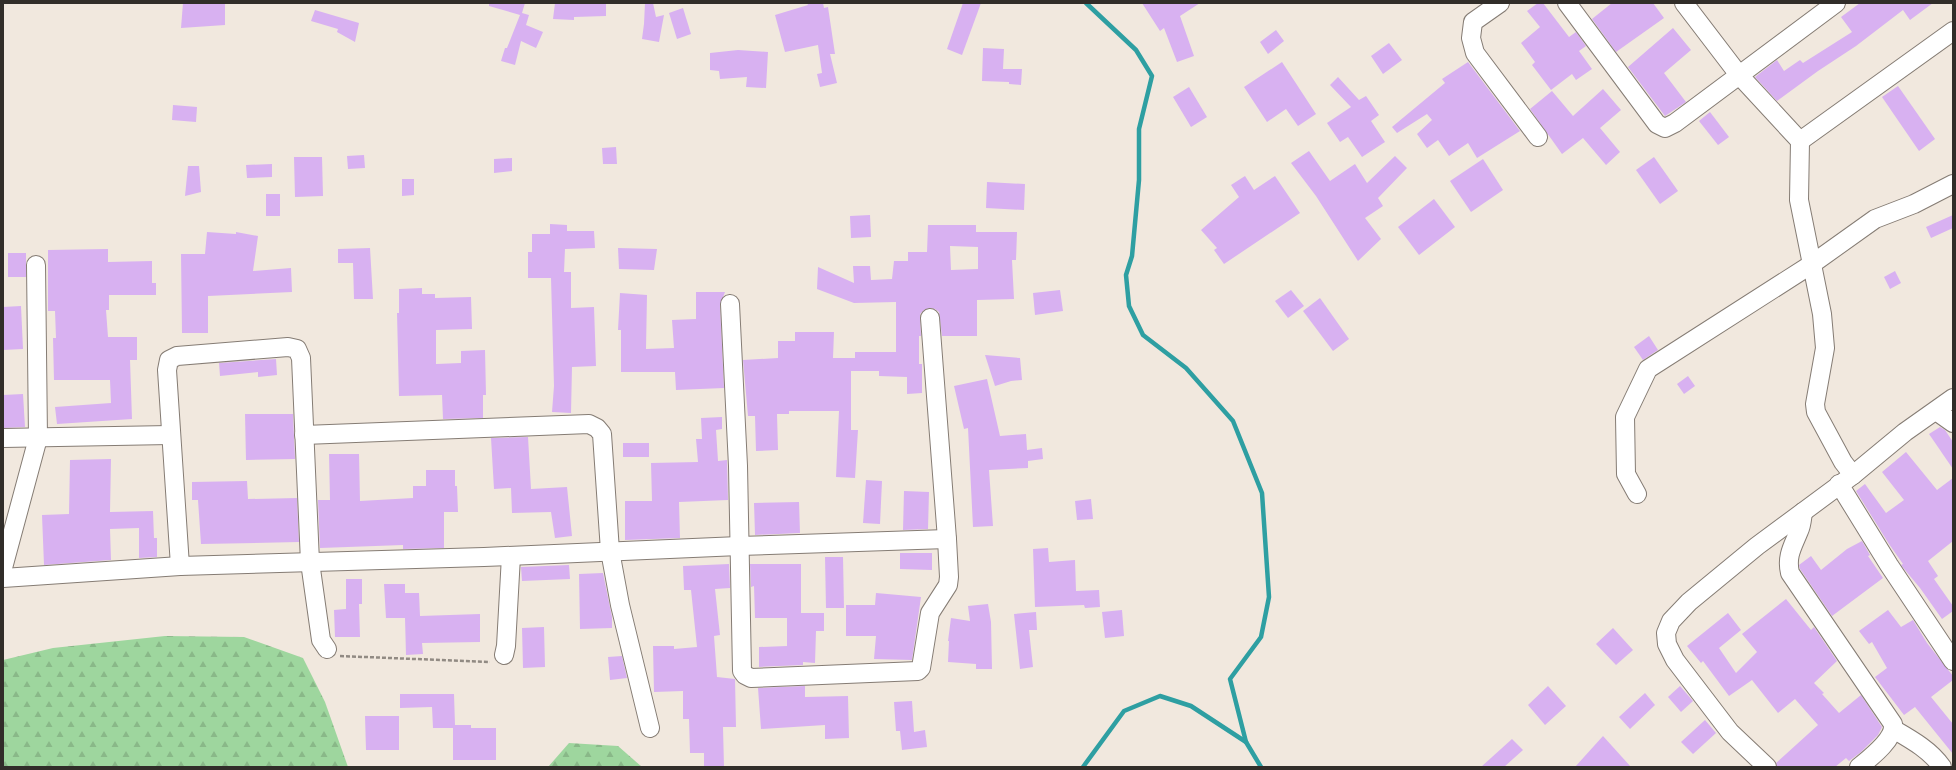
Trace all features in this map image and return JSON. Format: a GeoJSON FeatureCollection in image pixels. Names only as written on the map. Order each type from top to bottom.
{"type":"FeatureCollection","features":[{"type":"Feature","properties":{"kind":"street"},"geometry":{"type":"LineString","coordinates":[[1500,3],[1473,22],[1470,38],[1475,53],[1538,137]]}},
{"type":"Feature","properties":{"kind":"street"},"geometry":{"type":"LineString","coordinates":[[1567,3],[1657,124],[1665,128],[1675,123],[1836,3]]}},
{"type":"Feature","properties":{"kind":"street"},"geometry":{"type":"LineString","coordinates":[[1684,3],[1739,75],[1800,141],[1799,200],[1822,314],[1825,348],[1815,396],[1816,412],[1843,462],[1846,480],[1889,565],[1953,661]]}},
{"type":"Feature","properties":{"kind":"street"},"geometry":{"type":"LineString","coordinates":[[1800,141],[1953,31]]}},
{"type":"Feature","properties":{"kind":"street"},"geometry":{"type":"LineString","coordinates":[[1637,494],[1626,474],[1625,417],[1648,369],[1812,264],[1875,220],[1914,204],[1953,184]]}},
{"type":"Feature","properties":{"kind":"street"},"geometry":{"type":"LineString","coordinates":[[3,568],[38,438],[36,265]]}},
{"type":"Feature","properties":{"kind":"street"},"geometry":{"type":"LineString","coordinates":[[730,304],[735,386],[742,671],[745,675],[751,678],[918,671],[923,662],[930,613],[948,585],[948,539],[930,318]]}},
{"type":"Feature","properties":{"kind":"street"},"geometry":{"type":"LineString","coordinates":[[180,566],[170,435],[167,370],[169,360],[177,356],[288,347],[297,349],[301,358],[310,562],[321,640],[328,649]]}},
{"type":"Feature","properties":{"kind":"street"},"geometry":{"type":"LineString","coordinates":[[1767,767],[1730,732],[1675,660],[1667,644],[1666,633],[1671,621],[1689,602],[1757,546],[1846,480],[1905,432],[1953,398]]}},
{"type":"Feature","properties":{"kind":"street"},"geometry":{"type":"LineString","coordinates":[[1936,411],[1953,423]]}},
{"type":"Feature","properties":{"kind":"street"},"geometry":{"type":"LineString","coordinates":[[304,435],[589,424],[597,428],[602,434],[610,551],[620,605],[650,728]]}},
{"type":"Feature","properties":{"kind":"street"},"geometry":{"type":"LineString","coordinates":[[3,438],[170,435]]}},
{"type":"Feature","properties":{"kind":"street"},"geometry":{"type":"LineString","coordinates":[[1803,512],[1800,530],[1792,544],[1789,555],[1790,573],[1892,722],[1892,735],[1859,767]]}},
{"type":"Feature","properties":{"kind":"street"},"geometry":{"type":"LineString","coordinates":[[3,578],[180,566],[511,556],[948,539]]}},
{"type":"Feature","properties":{"kind":"street"},"geometry":{"type":"LineString","coordinates":[[504,656],[506,646],[511,556]]}},
{"type":"Feature","properties":{"kind":"street"},"geometry":{"type":"LineString","coordinates":[[1893,729],[1913,740],[1934,756],[1942,767]]}},
{"type":"Feature","properties":{"kind":"path"},"geometry":{"type":"LineString","coordinates":[[328,649],[335,656],[498,662],[504,656]]}},
{"type":"Feature","properties":{"kind":"green space"},"geometry":{"type":"Polygon","coordinates":[[[165,636],[244,637],[303,658],[325,702],[348,767],[3,767],[3,660],[53,648],[165,636]]]}},
{"type":"Feature","properties":{"kind":"green space"},"geometry":{"type":"Polygon","coordinates":[[[569,743],[618,746],[642,767],[548,767],[569,743]]]}},
{"type":"Feature","properties":{"kind":"building"},"geometry":{"type":"Polygon","coordinates":[[[183,3],[225,3],[225,25],[181,28],[183,3]]]}},
{"type":"Feature","properties":{"kind":"building"},"geometry":{"type":"Polygon","coordinates":[[[489,3],[525,3],[522,13],[529,15],[526,25],[543,32],[536,48],[521,41],[515,65],[501,61],[505,48],[507,48],[520,15],[489,6],[489,3]]]}},
{"type":"Feature","properties":{"kind":"building"},"geometry":{"type":"Polygon","coordinates":[[[555,3],[606,3],[606,16],[574,17],[574,20],[553,19],[555,3]]]}},
{"type":"Feature","properties":{"kind":"building"},"geometry":{"type":"Polygon","coordinates":[[[645,3],[653,3],[656,17],[664,15],[659,42],[642,39],[645,3]]]}},
{"type":"Feature","properties":{"kind":"building"},"geometry":{"type":"Polygon","coordinates":[[[807,3],[823,3],[824,8],[828,7],[835,54],[830,54],[837,83],[820,87],[817,74],[822,73],[818,45],[785,52],[775,15],[808,5],[807,3]]]}},
{"type":"Feature","properties":{"kind":"building"},"geometry":{"type":"Polygon","coordinates":[[[963,3],[981,3],[962,55],[947,49],[963,3]]]}},
{"type":"Feature","properties":{"kind":"building"},"geometry":{"type":"Polygon","coordinates":[[[1142,3],[1200,3],[1180,16],[1194,56],[1177,62],[1164,28],[1160,31],[1142,3]]]}},
{"type":"Feature","properties":{"kind":"building"},"geometry":{"type":"Polygon","coordinates":[[[1538,3],[1543,3],[1569,37],[1576,32],[1586,46],[1579,51],[1592,69],[1576,80],[1572,74],[1551,90],[1532,65],[1535,62],[1521,43],[1540,27],[1527,11],[1538,3]]]}},
{"type":"Feature","properties":{"kind":"building"},"geometry":{"type":"Polygon","coordinates":[[[1612,3],[1653,3],[1664,18],[1616,52],[1592,19],[1612,3]]]}},
{"type":"Feature","properties":{"kind":"building"},"geometry":{"type":"Polygon","coordinates":[[[1860,3],[1933,3],[1910,20],[1903,10],[1856,46],[1777,101],[1755,77],[1777,60],[1784,71],[1800,60],[1803,63],[1852,32],[1841,17],[1860,3]]]}},
{"type":"Feature","properties":{"kind":"building"},"geometry":{"type":"Polygon","coordinates":[[[683,8],[691,34],[677,39],[669,13],[683,8]]]}},
{"type":"Feature","properties":{"kind":"building"},"geometry":{"type":"Polygon","coordinates":[[[315,10],[359,23],[355,42],[337,32],[338,29],[311,21],[315,10]]]}},
{"type":"Feature","properties":{"kind":"building"},"geometry":{"type":"Polygon","coordinates":[[[1673,28],[1691,50],[1664,73],[1686,102],[1665,116],[1628,67],[1673,28]]]}},
{"type":"Feature","properties":{"kind":"building"},"geometry":{"type":"Polygon","coordinates":[[[1276,30],[1284,41],[1268,54],[1260,42],[1276,30]]]}},
{"type":"Feature","properties":{"kind":"building"},"geometry":{"type":"Polygon","coordinates":[[[1389,43],[1402,60],[1383,74],[1371,56],[1389,43]]]}},
{"type":"Feature","properties":{"kind":"building"},"geometry":{"type":"Polygon","coordinates":[[[983,48],[1004,49],[1003,69],[1022,69],[1021,85],[1009,84],[1009,82],[982,81],[983,48]]]}},
{"type":"Feature","properties":{"kind":"building"},"geometry":{"type":"Polygon","coordinates":[[[738,50],[768,52],[766,88],[746,87],[747,77],[720,79],[719,71],[710,70],[710,53],[738,50]]]}},
{"type":"Feature","properties":{"kind":"building"},"geometry":{"type":"Polygon","coordinates":[[[1282,62],[1316,114],[1298,126],[1286,109],[1267,122],[1244,87],[1282,62]]]}},
{"type":"Feature","properties":{"kind":"building"},"geometry":{"type":"Polygon","coordinates":[[[1468,62],[1520,131],[1477,158],[1468,143],[1449,156],[1438,140],[1427,148],[1417,134],[1432,120],[1427,114],[1397,133],[1392,127],[1445,83],[1442,79],[1468,62]]]}},
{"type":"Feature","properties":{"kind":"building"},"geometry":{"type":"Polygon","coordinates":[[[1338,77],[1359,100],[1366,96],[1379,115],[1371,121],[1385,142],[1362,157],[1348,137],[1340,142],[1327,123],[1351,107],[1330,85],[1338,77]]]}},
{"type":"Feature","properties":{"kind":"building"},"geometry":{"type":"Polygon","coordinates":[[[1898,86],[1935,139],[1919,151],[1882,97],[1898,86]]]}},
{"type":"Feature","properties":{"kind":"building"},"geometry":{"type":"Polygon","coordinates":[[[1189,87],[1207,117],[1191,127],[1173,97],[1189,87]]]}},
{"type":"Feature","properties":{"kind":"building"},"geometry":{"type":"Polygon","coordinates":[[[1603,89],[1621,110],[1600,128],[1620,152],[1606,165],[1583,138],[1562,154],[1530,109],[1552,91],[1573,116],[1603,89]]]}},
{"type":"Feature","properties":{"kind":"building"},"geometry":{"type":"Polygon","coordinates":[[[173,105],[197,107],[196,122],[172,120],[173,105]]]}},
{"type":"Feature","properties":{"kind":"building"},"geometry":{"type":"Polygon","coordinates":[[[1710,112],[1729,137],[1718,145],[1699,121],[1710,112]]]}},
{"type":"Feature","properties":{"kind":"building"},"geometry":{"type":"Polygon","coordinates":[[[616,147],[617,164],[603,164],[602,148],[616,147]]]}},
{"type":"Feature","properties":{"kind":"building"},"geometry":{"type":"Polygon","coordinates":[[[1309,151],[1330,181],[1355,164],[1367,183],[1395,156],[1407,168],[1378,198],[1383,206],[1365,218],[1381,239],[1358,261],[1316,196],[1291,163],[1309,151]]]}},
{"type":"Feature","properties":{"kind":"building"},"geometry":{"type":"Polygon","coordinates":[[[364,155],[365,168],[348,169],[347,156],[364,155]]]}},
{"type":"Feature","properties":{"kind":"building"},"geometry":{"type":"Polygon","coordinates":[[[294,157],[322,157],[323,196],[295,197],[294,157]]]}},
{"type":"Feature","properties":{"kind":"building"},"geometry":{"type":"Polygon","coordinates":[[[1654,157],[1678,191],[1660,204],[1636,170],[1654,157]]]}},
{"type":"Feature","properties":{"kind":"building"},"geometry":{"type":"Polygon","coordinates":[[[512,158],[512,171],[494,173],[494,159],[512,158]]]}},
{"type":"Feature","properties":{"kind":"building"},"geometry":{"type":"Polygon","coordinates":[[[1483,159],[1503,190],[1471,212],[1450,181],[1483,159]]]}},
{"type":"Feature","properties":{"kind":"building"},"geometry":{"type":"Polygon","coordinates":[[[272,164],[272,177],[247,178],[246,165],[272,164]]]}},
{"type":"Feature","properties":{"kind":"building"},"geometry":{"type":"Polygon","coordinates":[[[188,166],[199,166],[201,192],[185,196],[188,166]]]}},
{"type":"Feature","properties":{"kind":"building"},"geometry":{"type":"Polygon","coordinates":[[[1245,176],[1254,190],[1275,176],[1300,213],[1224,264],[1214,250],[1217,248],[1201,230],[1239,197],[1231,185],[1245,176]]]}},
{"type":"Feature","properties":{"kind":"building"},"geometry":{"type":"Polygon","coordinates":[[[402,179],[414,179],[414,195],[402,196],[402,179]]]}},
{"type":"Feature","properties":{"kind":"building"},"geometry":{"type":"Polygon","coordinates":[[[987,182],[1025,184],[1024,210],[986,208],[987,182]]]}},
{"type":"Feature","properties":{"kind":"building"},"geometry":{"type":"Polygon","coordinates":[[[266,194],[280,194],[280,216],[266,216],[266,194]]]}},
{"type":"Feature","properties":{"kind":"building"},"geometry":{"type":"Polygon","coordinates":[[[1434,199],[1455,227],[1419,255],[1398,227],[1434,199]]]}},
{"type":"Feature","properties":{"kind":"building"},"geometry":{"type":"Polygon","coordinates":[[[870,215],[871,237],[851,238],[850,216],[870,215]]]}},
{"type":"Feature","properties":{"kind":"building"},"geometry":{"type":"Polygon","coordinates":[[[1953,215],[1953,228],[1931,238],[1926,227],[1953,215]]]}},
{"type":"Feature","properties":{"kind":"building"},"geometry":{"type":"Polygon","coordinates":[[[550,224],[567,225],[567,231],[594,231],[595,248],[565,249],[564,272],[571,272],[571,308],[594,307],[596,366],[572,367],[571,413],[552,412],[554,386],[551,278],[528,278],[528,252],[532,252],[532,234],[550,234],[550,224]]]}},
{"type":"Feature","properties":{"kind":"building"},"geometry":{"type":"Polygon","coordinates":[[[928,225],[976,225],[976,232],[1017,232],[1016,260],[1012,260],[1014,299],[977,300],[977,336],[942,336],[939,312],[930,308],[924,310],[920,314],[921,336],[919,336],[919,364],[922,364],[922,393],[907,394],[907,377],[879,376],[879,371],[851,371],[851,430],[858,430],[855,478],[836,477],[839,411],[789,411],[789,414],[777,414],[778,450],[756,451],[755,416],[748,416],[743,360],[778,358],[778,341],[795,341],[795,332],[834,332],[833,358],[855,358],[855,352],[896,352],[896,302],[854,303],[817,289],[818,267],[854,283],[853,266],[870,266],[871,280],[892,279],[894,261],[908,261],[908,252],[927,252],[928,225]],[[950,246],[951,270],[978,269],[978,247],[950,246]]]}},
{"type":"Feature","properties":{"kind":"building"},"geometry":{"type":"Polygon","coordinates":[[[207,232],[236,234],[236,232],[258,236],[253,271],[291,268],[292,292],[208,296],[208,333],[182,333],[181,254],[205,254],[207,232]]]}},
{"type":"Feature","properties":{"kind":"building"},"geometry":{"type":"Polygon","coordinates":[[[370,248],[373,299],[354,299],[353,263],[338,263],[338,249],[370,248]]]}},
{"type":"Feature","properties":{"kind":"building"},"geometry":{"type":"Polygon","coordinates":[[[618,248],[657,249],[654,270],[619,269],[618,248]]]}},
{"type":"Feature","properties":{"kind":"building"},"geometry":{"type":"Polygon","coordinates":[[[108,249],[108,262],[152,261],[152,283],[156,283],[156,295],[109,295],[109,310],[106,310],[108,337],[137,337],[137,360],[130,360],[132,419],[57,424],[55,407],[111,403],[110,380],[54,380],[53,338],[56,338],[55,311],[48,311],[48,250],[108,249]]]}},
{"type":"Feature","properties":{"kind":"building"},"geometry":{"type":"Polygon","coordinates":[[[8,253],[26,253],[26,277],[8,277],[8,253]]]}},
{"type":"Feature","properties":{"kind":"building"},"geometry":{"type":"Polygon","coordinates":[[[1895,271],[1901,283],[1890,289],[1884,277],[1895,271]]]}},
{"type":"Feature","properties":{"kind":"building"},"geometry":{"type":"Polygon","coordinates":[[[422,288],[422,294],[435,294],[435,298],[471,297],[472,329],[436,330],[436,364],[461,363],[461,351],[485,350],[486,395],[483,395],[483,418],[443,419],[442,395],[399,396],[397,313],[399,313],[399,289],[422,288]]]}},
{"type":"Feature","properties":{"kind":"building"},"geometry":{"type":"Polygon","coordinates":[[[1060,290],[1063,311],[1035,315],[1033,293],[1060,290]]]}},
{"type":"Feature","properties":{"kind":"building"},"geometry":{"type":"Polygon","coordinates":[[[1291,290],[1304,306],[1288,318],[1275,301],[1291,290]]]}},
{"type":"Feature","properties":{"kind":"building"},"geometry":{"type":"Polygon","coordinates":[[[696,292],[725,292],[720,305],[724,388],[676,390],[675,372],[621,372],[621,330],[618,330],[620,293],[647,295],[646,349],[674,348],[672,320],[696,319],[696,292]]]}},
{"type":"Feature","properties":{"kind":"building"},"geometry":{"type":"Polygon","coordinates":[[[1320,298],[1349,339],[1333,351],[1303,311],[1320,298]]]}},
{"type":"Feature","properties":{"kind":"building"},"geometry":{"type":"Polygon","coordinates":[[[21,306],[23,349],[3,350],[3,307],[21,306]]]}},
{"type":"Feature","properties":{"kind":"building"},"geometry":{"type":"Polygon","coordinates":[[[1649,336],[1658,350],[1643,360],[1634,347],[1649,336]]]}},
{"type":"Feature","properties":{"kind":"building"},"geometry":{"type":"Polygon","coordinates":[[[985,355],[1020,358],[1022,380],[1011,381],[995,386],[985,355]]]}},
{"type":"Feature","properties":{"kind":"building"},"geometry":{"type":"Polygon","coordinates":[[[276,359],[277,375],[258,377],[258,372],[220,376],[219,363],[276,359]]]}},
{"type":"Feature","properties":{"kind":"building"},"geometry":{"type":"Polygon","coordinates":[[[1688,376],[1695,386],[1684,394],[1677,384],[1688,376]]]}},
{"type":"Feature","properties":{"kind":"building"},"geometry":{"type":"Polygon","coordinates":[[[987,379],[1000,436],[1026,434],[1027,450],[1042,448],[1043,459],[1028,461],[1028,468],[989,470],[993,526],[973,527],[968,428],[964,429],[954,386],[987,379]]]}},
{"type":"Feature","properties":{"kind":"building"},"geometry":{"type":"Polygon","coordinates":[[[23,394],[25,427],[3,428],[3,395],[23,394]]]}},
{"type":"Feature","properties":{"kind":"building"},"geometry":{"type":"Polygon","coordinates":[[[245,414],[293,414],[295,459],[246,460],[245,414]]]}},
{"type":"Feature","properties":{"kind":"building"},"geometry":{"type":"Polygon","coordinates":[[[722,417],[722,429],[716,430],[718,461],[727,460],[728,500],[679,502],[680,538],[625,540],[625,501],[652,501],[651,463],[698,462],[696,439],[702,439],[701,418],[722,417]]]}},
{"type":"Feature","properties":{"kind":"building"},"geometry":{"type":"Polygon","coordinates":[[[1940,427],[1945,430],[1953,442],[1953,469],[1929,434],[1940,427]]]}},
{"type":"Feature","properties":{"kind":"building"},"geometry":{"type":"Polygon","coordinates":[[[528,437],[531,489],[567,487],[572,536],[555,538],[551,512],[512,513],[511,488],[494,489],[491,438],[528,437]]]}},
{"type":"Feature","properties":{"kind":"building"},"geometry":{"type":"Polygon","coordinates":[[[623,443],[649,443],[649,457],[623,457],[623,443]]]}},
{"type":"Feature","properties":{"kind":"building"},"geometry":{"type":"Polygon","coordinates":[[[1906,452],[1937,490],[1953,478],[1953,541],[1928,561],[1938,576],[1934,579],[1953,606],[1953,611],[1942,619],[1920,588],[1901,565],[1903,564],[1856,491],[1865,484],[1886,513],[1904,500],[1882,472],[1906,452]]]}},
{"type":"Feature","properties":{"kind":"building"},"geometry":{"type":"Polygon","coordinates":[[[329,454],[359,454],[360,501],[413,498],[413,486],[426,486],[426,470],[455,470],[458,512],[444,512],[444,548],[403,549],[403,545],[320,548],[318,500],[330,500],[329,454]]]}},
{"type":"Feature","properties":{"kind":"building"},"geometry":{"type":"Polygon","coordinates":[[[111,459],[110,512],[153,511],[154,538],[157,538],[157,557],[139,558],[139,528],[110,529],[111,560],[44,565],[42,515],[69,514],[70,460],[111,459]]]}},
{"type":"Feature","properties":{"kind":"building"},"geometry":{"type":"Polygon","coordinates":[[[866,480],[882,481],[880,524],[863,523],[866,480]]]}},
{"type":"Feature","properties":{"kind":"building"},"geometry":{"type":"Polygon","coordinates":[[[247,481],[248,499],[297,498],[299,542],[201,544],[198,500],[192,500],[192,482],[247,481]]]}},
{"type":"Feature","properties":{"kind":"building"},"geometry":{"type":"Polygon","coordinates":[[[904,491],[929,492],[928,529],[903,530],[904,491]]]}},
{"type":"Feature","properties":{"kind":"building"},"geometry":{"type":"Polygon","coordinates":[[[1091,499],[1093,519],[1077,520],[1075,501],[1091,499]]]}},
{"type":"Feature","properties":{"kind":"building"},"geometry":{"type":"Polygon","coordinates":[[[799,502],[800,533],[755,535],[754,503],[799,502]]]}},
{"type":"Feature","properties":{"kind":"building"},"geometry":{"type":"Polygon","coordinates":[[[1862,541],[1870,555],[1868,556],[1883,578],[1832,616],[1800,569],[1799,565],[1811,556],[1821,570],[1847,549],[1862,541]]]}},
{"type":"Feature","properties":{"kind":"building"},"geometry":{"type":"Polygon","coordinates":[[[1048,548],[1049,562],[1075,560],[1076,591],[1099,590],[1100,607],[1085,608],[1084,605],[1035,607],[1033,549],[1048,548]]]}},
{"type":"Feature","properties":{"kind":"building"},"geometry":{"type":"Polygon","coordinates":[[[900,553],[932,553],[932,570],[900,569],[900,553]]]}},
{"type":"Feature","properties":{"kind":"building"},"geometry":{"type":"Polygon","coordinates":[[[825,557],[843,557],[844,608],[826,608],[825,557]]]}},
{"type":"Feature","properties":{"kind":"building"},"geometry":{"type":"Polygon","coordinates":[[[729,564],[730,588],[715,589],[720,635],[714,636],[717,677],[735,679],[736,727],[723,727],[724,767],[704,767],[704,753],[690,753],[689,719],[683,719],[683,691],[654,692],[653,646],[674,646],[674,649],[697,647],[691,590],[684,590],[683,566],[729,564]]]}},
{"type":"Feature","properties":{"kind":"building"},"geometry":{"type":"Polygon","coordinates":[[[750,564],[801,564],[801,613],[824,613],[824,631],[816,631],[815,663],[803,662],[803,665],[759,667],[759,647],[787,646],[787,618],[755,618],[754,586],[751,587],[750,564]]]}},
{"type":"Feature","properties":{"kind":"building"},"geometry":{"type":"Polygon","coordinates":[[[569,565],[570,579],[522,581],[521,567],[569,565]]]}},
{"type":"Feature","properties":{"kind":"building"},"geometry":{"type":"Polygon","coordinates":[[[603,573],[612,617],[612,628],[580,629],[579,574],[603,573]]]}},
{"type":"Feature","properties":{"kind":"building"},"geometry":{"type":"Polygon","coordinates":[[[346,579],[362,579],[362,604],[359,604],[360,637],[335,637],[334,610],[346,609],[346,579]]]}},
{"type":"Feature","properties":{"kind":"building"},"geometry":{"type":"Polygon","coordinates":[[[384,584],[405,584],[405,593],[419,593],[420,616],[480,614],[480,642],[422,643],[423,654],[406,655],[405,618],[386,618],[384,584]]]}},
{"type":"Feature","properties":{"kind":"building"},"geometry":{"type":"Polygon","coordinates":[[[876,593],[921,597],[912,660],[874,659],[876,636],[846,636],[846,605],[875,605],[876,593]]]}},
{"type":"Feature","properties":{"kind":"building"},"geometry":{"type":"Polygon","coordinates":[[[1786,599],[1811,630],[1814,627],[1837,661],[1814,683],[1824,693],[1822,694],[1839,713],[1861,695],[1882,727],[1878,735],[1861,752],[1849,761],[1846,758],[1835,767],[1777,767],[1776,763],[1818,725],[1795,699],[1778,713],[1752,680],[1729,696],[1703,661],[1701,663],[1687,646],[1728,613],[1741,630],[1719,648],[1736,673],[1757,652],[1742,634],[1786,599]]]}},
{"type":"Feature","properties":{"kind":"building"},"geometry":{"type":"Polygon","coordinates":[[[988,604],[991,622],[992,669],[976,669],[976,664],[948,662],[948,641],[951,618],[970,621],[968,606],[988,604]]]}},
{"type":"Feature","properties":{"kind":"building"},"geometry":{"type":"Polygon","coordinates":[[[1122,610],[1124,636],[1105,638],[1102,612],[1122,610]]]}},
{"type":"Feature","properties":{"kind":"building"},"geometry":{"type":"Polygon","coordinates":[[[1888,610],[1901,627],[1913,620],[1927,643],[1953,676],[1953,680],[1931,697],[1953,724],[1953,754],[1915,707],[1904,715],[1875,677],[1887,668],[1872,642],[1869,644],[1859,631],[1888,610]]]}},
{"type":"Feature","properties":{"kind":"building"},"geometry":{"type":"Polygon","coordinates":[[[1036,612],[1037,630],[1029,630],[1033,667],[1020,669],[1014,614],[1036,612]]]}},
{"type":"Feature","properties":{"kind":"building"},"geometry":{"type":"Polygon","coordinates":[[[544,627],[545,667],[523,668],[522,628],[544,627]]]}},
{"type":"Feature","properties":{"kind":"building"},"geometry":{"type":"Polygon","coordinates":[[[1613,628],[1633,650],[1616,665],[1596,644],[1613,628]]]}},
{"type":"Feature","properties":{"kind":"building"},"geometry":{"type":"Polygon","coordinates":[[[622,656],[627,678],[610,680],[608,657],[622,656]]]}},
{"type":"Feature","properties":{"kind":"building"},"geometry":{"type":"Polygon","coordinates":[[[805,686],[805,697],[848,696],[849,738],[825,739],[825,725],[761,729],[758,688],[805,686]]]}},
{"type":"Feature","properties":{"kind":"building"},"geometry":{"type":"Polygon","coordinates":[[[1548,686],[1566,706],[1545,725],[1528,705],[1548,686]]]}},
{"type":"Feature","properties":{"kind":"building"},"geometry":{"type":"Polygon","coordinates":[[[1680,686],[1693,701],[1681,712],[1668,697],[1680,686]]]}},
{"type":"Feature","properties":{"kind":"building"},"geometry":{"type":"Polygon","coordinates":[[[1645,693],[1655,705],[1630,729],[1619,717],[1645,693]]]}},
{"type":"Feature","properties":{"kind":"building"},"geometry":{"type":"Polygon","coordinates":[[[400,694],[454,694],[455,725],[471,725],[471,728],[496,728],[496,760],[453,760],[453,728],[433,728],[432,707],[400,708],[400,694]]]}},
{"type":"Feature","properties":{"kind":"building"},"geometry":{"type":"Polygon","coordinates":[[[912,701],[914,732],[925,730],[927,747],[902,750],[900,731],[896,731],[894,702],[912,701]]]}},
{"type":"Feature","properties":{"kind":"building"},"geometry":{"type":"Polygon","coordinates":[[[365,716],[399,716],[399,750],[366,750],[365,716]]]}},
{"type":"Feature","properties":{"kind":"building"},"geometry":{"type":"Polygon","coordinates":[[[1705,720],[1716,733],[1693,754],[1681,742],[1705,720]]]}},
{"type":"Feature","properties":{"kind":"building"},"geometry":{"type":"Polygon","coordinates":[[[1603,736],[1631,767],[1575,767],[1603,736]]]}},
{"type":"Feature","properties":{"kind":"building"},"geometry":{"type":"Polygon","coordinates":[[[1512,739],[1523,750],[1504,767],[1481,767],[1512,739]]]}},
{"type":"Feature","properties":{"kind":"waterway"},"geometry":{"type":"LineString","coordinates":[[1086,3],[1136,50],[1152,76],[1139,129],[1139,180],[1132,256],[1126,275],[1129,306],[1143,335],[1186,368],[1233,421],[1262,493],[1269,597],[1261,637],[1230,679],[1246,742],[1261,767]]}},
{"type":"Feature","properties":{"kind":"waterway"},"geometry":{"type":"LineString","coordinates":[[1083,767],[1124,711],[1160,696],[1191,706],[1246,742]]}}]}
